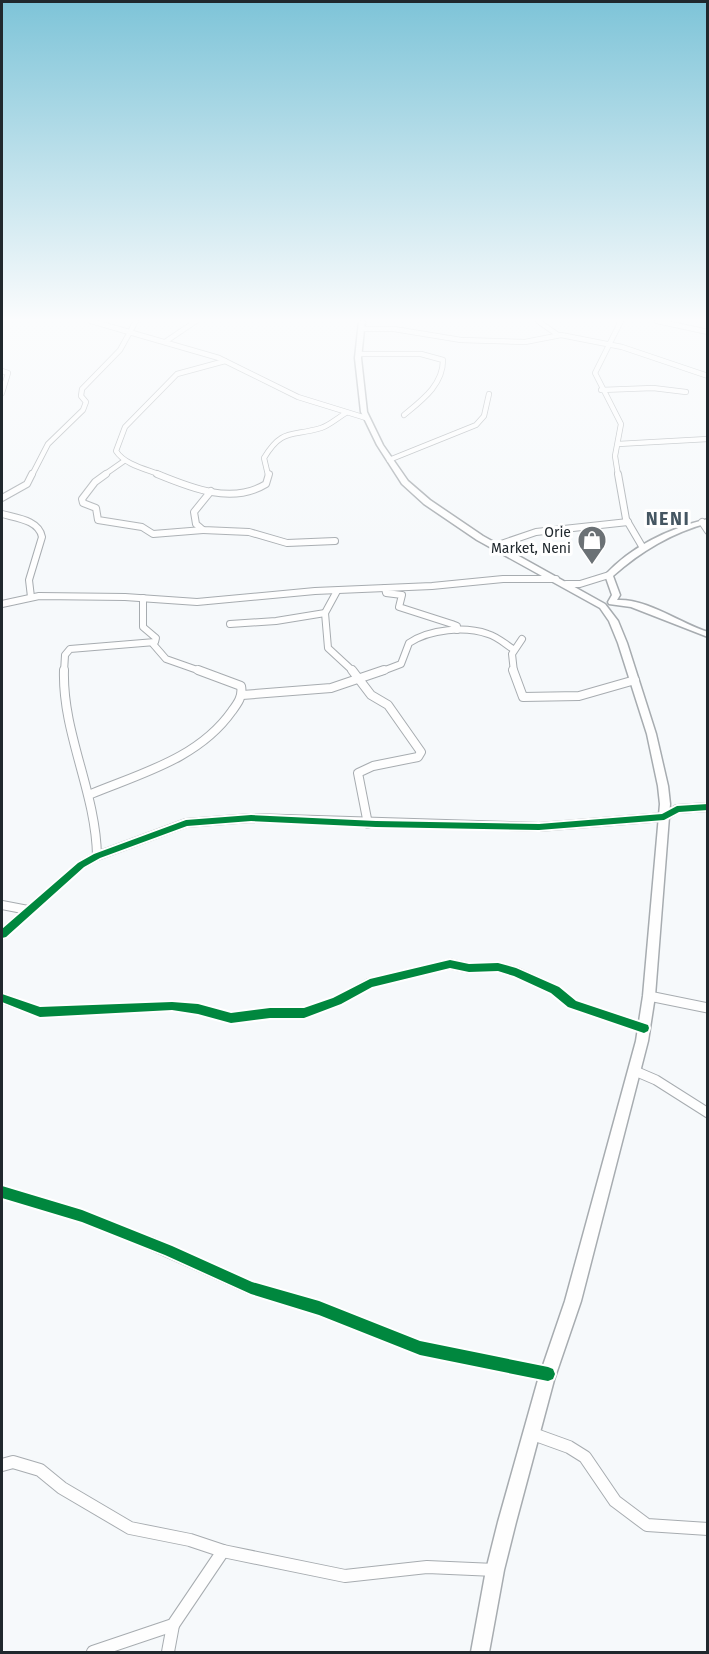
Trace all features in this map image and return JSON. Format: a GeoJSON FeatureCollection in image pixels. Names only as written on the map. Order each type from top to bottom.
{"type":"FeatureCollection","features":[{"type":"Feature","properties":{"kind":"main road"},"geometry":{"type":"LineString","coordinates":[[364,398],[366,418],[389,460],[405,482],[427,502],[495,546],[589,598],[609,605],[623,602],[640,607],[682,626],[708,634]]}},
{"type":"Feature","properties":{"kind":"main road"},"geometry":{"type":"LineString","coordinates":[[609,605],[616,595],[609,575],[643,548],[671,533],[705,521]]}},
{"type":"Feature","properties":{"kind":"main road"},"geometry":{"type":"LineString","coordinates":[[480,1653],[495,1570],[548,1374],[573,1301],[635,1071],[649,996],[664,817],[659,753],[609,605]]}},
{"type":"Feature","properties":{"kind":"street"},"geometry":{"type":"LineString","coordinates":[[2,498],[27,484],[48,444],[86,406],[83,398]]}},
{"type":"Feature","properties":{"kind":"street"},"geometry":{"type":"LineString","coordinates":[[154,398],[123,430],[116,451],[124,461],[163,478],[211,491],[242,494],[258,491],[268,478],[264,458],[277,437],[289,432],[320,428],[346,413]]}},
{"type":"Feature","properties":{"kind":"street"},"geometry":{"type":"LineString","coordinates":[[306,398],[366,418]]}},
{"type":"Feature","properties":{"kind":"street"},"geometry":{"type":"LineString","coordinates":[[405,416],[423,398]]}},
{"type":"Feature","properties":{"kind":"street"},"geometry":{"type":"LineString","coordinates":[[389,460],[476,425],[484,417],[488,398]]}},
{"type":"Feature","properties":{"kind":"street"},"geometry":{"type":"LineString","coordinates":[[606,398],[621,424],[615,456],[628,522],[643,548]]}},
{"type":"Feature","properties":{"kind":"street"},"geometry":{"type":"LineString","coordinates":[[618,444],[708,439]]}},
{"type":"Feature","properties":{"kind":"street"},"geometry":{"type":"LineString","coordinates":[[124,461],[95,482],[82,499],[83,503],[96,508],[98,520],[142,527],[153,534],[203,531],[249,532],[283,543],[335,541]]}},
{"type":"Feature","properties":{"kind":"street"},"geometry":{"type":"LineString","coordinates":[[203,531],[196,524],[194,512],[211,491]]}},
{"type":"Feature","properties":{"kind":"street"},"geometry":{"type":"LineString","coordinates":[[2,514],[32,523],[41,531],[42,537],[29,580],[31,597]]}},
{"type":"Feature","properties":{"kind":"street"},"geometry":{"type":"LineString","coordinates":[[705,521],[708,531]]}},
{"type":"Feature","properties":{"kind":"street"},"geometry":{"type":"LineString","coordinates":[[495,546],[536,532],[628,522]]}},
{"type":"Feature","properties":{"kind":"street"},"geometry":{"type":"LineString","coordinates":[[566,584],[580,584],[609,575]]}},
{"type":"Feature","properties":{"kind":"street"},"geometry":{"type":"LineString","coordinates":[[2,604],[31,597],[143,598],[197,602],[315,591],[503,579],[557,579]]}},
{"type":"Feature","properties":{"kind":"street"},"geometry":{"type":"LineString","coordinates":[[385,588],[386,593],[402,595],[399,607],[452,624],[457,626],[458,630]]}},
{"type":"Feature","properties":{"kind":"street"},"geometry":{"type":"LineString","coordinates":[[337,591],[325,613],[328,648],[361,680],[371,694],[388,705],[421,752],[418,757],[373,766],[358,773],[368,824]]}},
{"type":"Feature","properties":{"kind":"street"},"geometry":{"type":"LineString","coordinates":[[143,598],[143,627],[156,638],[153,644]]}},
{"type":"Feature","properties":{"kind":"street"},"geometry":{"type":"LineString","coordinates":[[230,624],[276,621],[325,613]]}},
{"type":"Feature","properties":{"kind":"street"},"geometry":{"type":"LineString","coordinates":[[242,695],[321,688],[361,680],[367,675],[405,661],[409,643],[415,638],[458,630],[488,633],[513,649]]}},
{"type":"Feature","properties":{"kind":"street"},"geometry":{"type":"LineString","coordinates":[[522,639],[513,649],[509,662],[519,692],[523,697],[579,696],[635,680]]}},
{"type":"Feature","properties":{"kind":"street"},"geometry":{"type":"LineString","coordinates":[[91,794],[198,745],[221,728],[242,695],[241,686],[235,682],[174,663],[166,659],[153,644]]}},
{"type":"Feature","properties":{"kind":"street"},"geometry":{"type":"LineString","coordinates":[[97,856],[97,834],[91,794],[65,698],[65,655],[70,649],[153,644]]}},
{"type":"Feature","properties":{"kind":"street"},"geometry":{"type":"LineString","coordinates":[[2,934],[81,865],[97,856],[186,823],[213,819],[368,824],[559,826],[664,817],[677,809],[708,807]]}},
{"type":"Feature","properties":{"kind":"street"},"geometry":{"type":"LineString","coordinates":[[2,906],[28,910]]}},
{"type":"Feature","properties":{"kind":"street"},"geometry":{"type":"LineString","coordinates":[[2,998],[40,1012],[172,1006],[198,1009],[231,1018],[270,1013],[304,1013],[337,1001],[370,983],[450,964],[469,968],[498,967],[516,972],[555,990],[572,1004],[644,1028]]}},
{"type":"Feature","properties":{"kind":"street"},"geometry":{"type":"LineString","coordinates":[[649,996],[708,1008]]}},
{"type":"Feature","properties":{"kind":"street"},"geometry":{"type":"LineString","coordinates":[[635,1071],[656,1080],[708,1113]]}},
{"type":"Feature","properties":{"kind":"street"},"geometry":{"type":"LineString","coordinates":[[2,1192],[82,1216],[168,1250],[251,1288],[319,1308],[420,1348],[548,1374]]}},
{"type":"Feature","properties":{"kind":"street"},"geometry":{"type":"LineString","coordinates":[[533,1434],[585,1456],[615,1501],[647,1525],[708,1529]]}},
{"type":"Feature","properties":{"kind":"street"},"geometry":{"type":"LineString","coordinates":[[2,1465],[13,1462],[40,1470],[62,1488],[130,1528],[190,1540],[223,1551],[345,1576],[390,1574],[427,1567],[495,1570]]}},
{"type":"Feature","properties":{"kind":"street"},"geometry":{"type":"LineString","coordinates":[[168,1653],[173,1625],[223,1551]]}},
{"type":"Feature","properties":{"kind":"street"},"geometry":{"type":"LineString","coordinates":[[93,1653],[173,1625]]}},
{"type":"Feature","properties":{"kind":"cycle path"},"geometry":{"type":"LineString","coordinates":[[2,934],[81,865],[97,856],[186,823],[251,818],[376,824],[539,827],[664,817],[677,809],[708,807]]}},
{"type":"Feature","properties":{"kind":"cycle path"},"geometry":{"type":"LineString","coordinates":[[2,998],[40,1012],[172,1006],[198,1009],[231,1018],[270,1013],[304,1013],[337,1001],[370,983],[450,964],[469,968],[498,967],[516,972],[555,990],[572,1004],[644,1028]]}},
{"type":"Feature","properties":{"kind":"cycle path"},"geometry":{"type":"LineString","coordinates":[[2,1192],[82,1216],[168,1250],[251,1288],[319,1308],[420,1348],[548,1374]]}},
{"type":"Feature","properties":{"kind":"place","name":"Orie Market, Neni"},"geometry":{"type":"Point","coordinates":[592,566]}},
{"type":"Feature","properties":{"kind":"district","name":"NENI"},"geometry":{"type":"Point","coordinates":[668,519]}}]}
